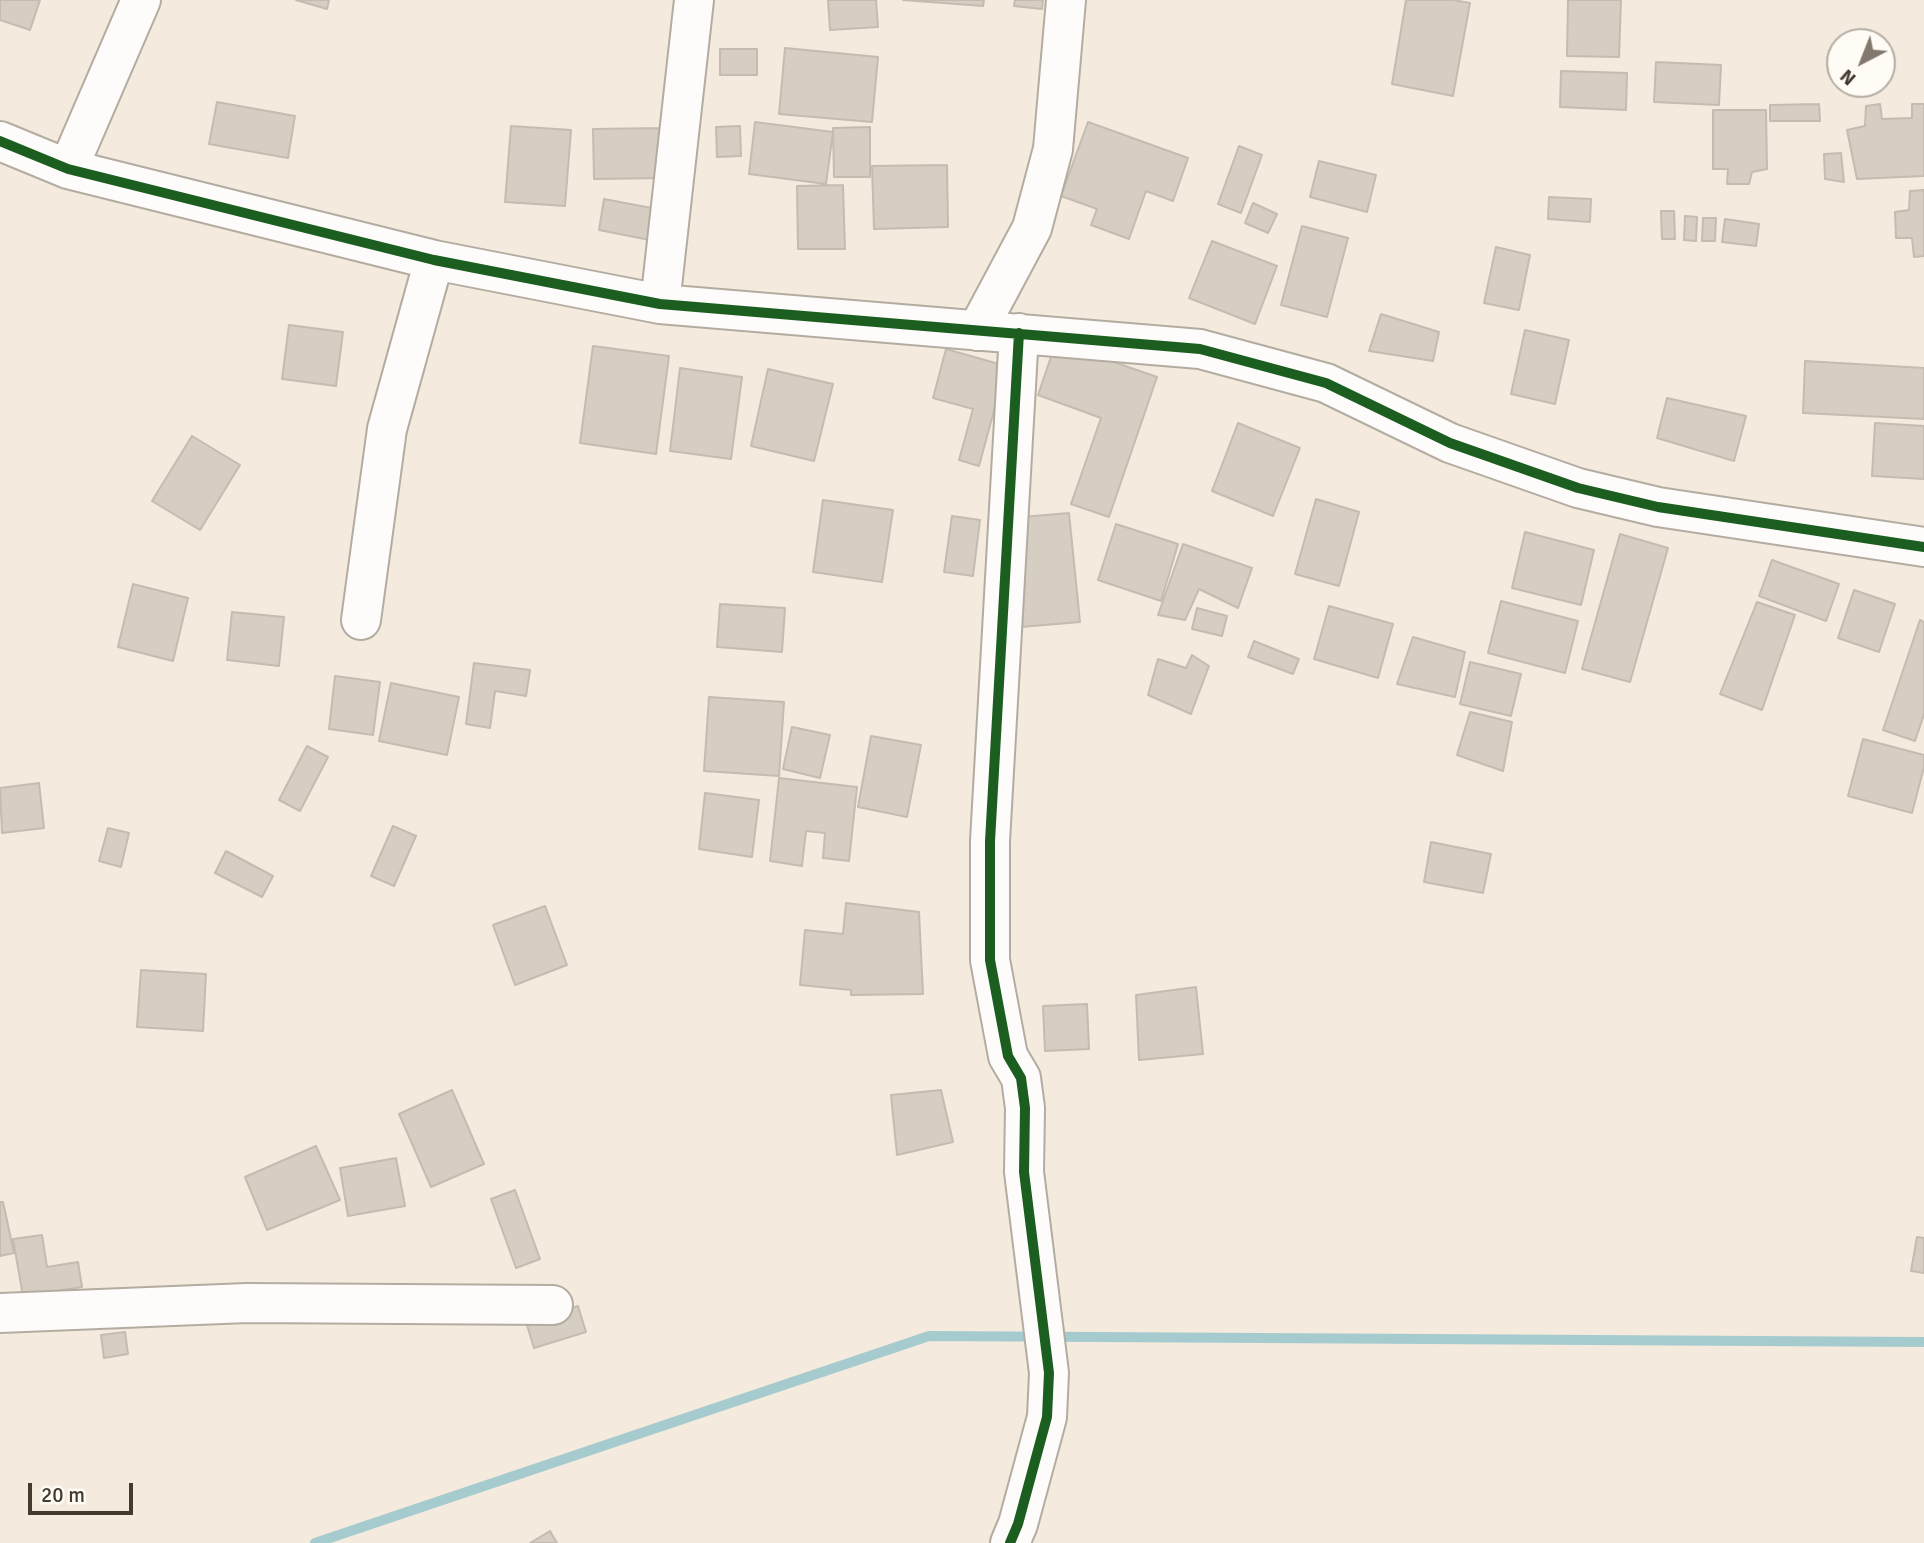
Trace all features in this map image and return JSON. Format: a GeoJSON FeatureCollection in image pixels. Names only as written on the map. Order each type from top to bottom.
{"type":"FeatureCollection","features":[{"type":"Feature","properties":{"kind":"street"},"geometry":{"type":"LineString","coordinates":[[68,169],[141,0]]}},
{"type":"Feature","properties":{"kind":"street"},"geometry":{"type":"LineString","coordinates":[[660,304],[694,0]]}},
{"type":"Feature","properties":{"kind":"street"},"geometry":{"type":"LineString","coordinates":[[977,331],[1032,228],[1054,149],[1066,0]]}},
{"type":"Feature","properties":{"kind":"street"},"geometry":{"type":"LineString","coordinates":[[0,141],[68,169],[433,260],[660,304],[1200,349],[1326,383],[1450,443],[1578,488],[1658,507],[1924,547]]}},
{"type":"Feature","properties":{"kind":"street"},"geometry":{"type":"LineString","coordinates":[[361,620],[387,429],[433,260]]}},
{"type":"Feature","properties":{"kind":"street"},"geometry":{"type":"LineString","coordinates":[[1010,1543],[1018,1524],[1047,1418],[1049,1373],[1024,1172],[1025,1108],[1021,1079],[1008,1056],[990,960],[990,841],[1019,333]]}},
{"type":"Feature","properties":{"kind":"street"},"geometry":{"type":"LineString","coordinates":[[0,1313],[247,1303],[553,1305]]}},
{"type":"Feature","properties":{"kind":"building"},"geometry":{"type":"Polygon","coordinates":[[[0,0],[40,0],[30,30],[0,20],[0,0]]]}},
{"type":"Feature","properties":{"kind":"building"},"geometry":{"type":"Polygon","coordinates":[[[296,0],[329,0],[327,9],[296,0]]]}},
{"type":"Feature","properties":{"kind":"building"},"geometry":{"type":"Polygon","coordinates":[[[828,0],[876,0],[878,27],[830,30],[828,0]]]}},
{"type":"Feature","properties":{"kind":"building"},"geometry":{"type":"Polygon","coordinates":[[[903,0],[984,0],[983,6],[903,0]]]}},
{"type":"Feature","properties":{"kind":"building"},"geometry":{"type":"Polygon","coordinates":[[[1015,0],[1043,0],[1042,9],[1014,6],[1015,0]]]}},
{"type":"Feature","properties":{"kind":"building"},"geometry":{"type":"Polygon","coordinates":[[[1406,0],[1453,0],[1470,3],[1453,96],[1392,84],[1406,0]]]}},
{"type":"Feature","properties":{"kind":"building"},"geometry":{"type":"Polygon","coordinates":[[[1568,0],[1621,0],[1619,57],[1567,56],[1568,0]]]}},
{"type":"Feature","properties":{"kind":"building"},"geometry":{"type":"Polygon","coordinates":[[[785,48],[878,57],[872,122],[779,114],[785,48]]]}},
{"type":"Feature","properties":{"kind":"building"},"geometry":{"type":"Polygon","coordinates":[[[720,49],[757,49],[757,75],[720,75],[720,49]]]}},
{"type":"Feature","properties":{"kind":"building"},"geometry":{"type":"Polygon","coordinates":[[[1656,62],[1721,65],[1719,105],[1654,102],[1656,62]]]}},
{"type":"Feature","properties":{"kind":"building"},"geometry":{"type":"Polygon","coordinates":[[[1561,71],[1627,73],[1626,110],[1560,107],[1561,71]]]}},
{"type":"Feature","properties":{"kind":"building"},"geometry":{"type":"Polygon","coordinates":[[[217,102],[295,116],[288,158],[209,144],[217,102]]]}},
{"type":"Feature","properties":{"kind":"building"},"geometry":{"type":"Polygon","coordinates":[[[1819,104],[1820,121],[1770,121],[1770,105],[1819,104]]]}},
{"type":"Feature","properties":{"kind":"building"},"geometry":{"type":"Polygon","coordinates":[[[1880,104],[1882,119],[1912,118],[1912,104],[1924,104],[1924,176],[1857,179],[1847,130],[1865,126],[1866,106],[1880,104]]]}},
{"type":"Feature","properties":{"kind":"building"},"geometry":{"type":"Polygon","coordinates":[[[1713,110],[1766,110],[1767,169],[1752,172],[1749,184],[1727,184],[1728,169],[1713,169],[1713,110]]]}},
{"type":"Feature","properties":{"kind":"building"},"geometry":{"type":"Polygon","coordinates":[[[755,122],[833,132],[826,184],[749,174],[755,122]]]}},
{"type":"Feature","properties":{"kind":"building"},"geometry":{"type":"Polygon","coordinates":[[[1088,122],[1188,158],[1173,201],[1146,191],[1129,239],[1091,225],[1097,209],[1061,196],[1088,122]]]}},
{"type":"Feature","properties":{"kind":"building"},"geometry":{"type":"Polygon","coordinates":[[[511,126],[571,130],[565,206],[505,202],[511,126]]]}},
{"type":"Feature","properties":{"kind":"building"},"geometry":{"type":"Polygon","coordinates":[[[740,126],[741,156],[717,157],[716,127],[740,126]]]}},
{"type":"Feature","properties":{"kind":"building"},"geometry":{"type":"Polygon","coordinates":[[[870,127],[870,177],[834,177],[833,128],[870,127]]]}},
{"type":"Feature","properties":{"kind":"building"},"geometry":{"type":"Polygon","coordinates":[[[663,128],[664,178],[594,179],[593,129],[663,128]]]}},
{"type":"Feature","properties":{"kind":"building"},"geometry":{"type":"Polygon","coordinates":[[[1239,146],[1262,155],[1241,213],[1218,204],[1239,146]]]}},
{"type":"Feature","properties":{"kind":"building"},"geometry":{"type":"Polygon","coordinates":[[[1841,153],[1844,182],[1825,179],[1824,154],[1841,153]]]}},
{"type":"Feature","properties":{"kind":"building"},"geometry":{"type":"Polygon","coordinates":[[[1319,161],[1376,175],[1367,212],[1310,197],[1319,161]]]}},
{"type":"Feature","properties":{"kind":"building"},"geometry":{"type":"Polygon","coordinates":[[[947,165],[948,227],[874,229],[872,166],[947,165]]]}},
{"type":"Feature","properties":{"kind":"building"},"geometry":{"type":"Polygon","coordinates":[[[843,185],[845,249],[798,249],[797,186],[843,185]]]}},
{"type":"Feature","properties":{"kind":"building"},"geometry":{"type":"Polygon","coordinates":[[[1924,190],[1924,256],[1914,257],[1912,238],[1896,238],[1895,212],[1909,210],[1910,191],[1924,190]]]}},
{"type":"Feature","properties":{"kind":"building"},"geometry":{"type":"Polygon","coordinates":[[[1549,197],[1591,199],[1590,222],[1548,219],[1549,197]]]}},
{"type":"Feature","properties":{"kind":"building"},"geometry":{"type":"Polygon","coordinates":[[[604,199],[662,210],[655,241],[599,230],[604,199]]]}},
{"type":"Feature","properties":{"kind":"building"},"geometry":{"type":"Polygon","coordinates":[[[1253,203],[1277,214],[1268,233],[1245,223],[1253,203]]]}},
{"type":"Feature","properties":{"kind":"building"},"geometry":{"type":"Polygon","coordinates":[[[1661,211],[1674,211],[1675,239],[1662,239],[1661,211]]]}},
{"type":"Feature","properties":{"kind":"building"},"geometry":{"type":"Polygon","coordinates":[[[1685,216],[1697,217],[1696,241],[1684,240],[1685,216]]]}},
{"type":"Feature","properties":{"kind":"building"},"geometry":{"type":"Polygon","coordinates":[[[1703,218],[1716,218],[1715,241],[1702,241],[1703,218]]]}},
{"type":"Feature","properties":{"kind":"building"},"geometry":{"type":"Polygon","coordinates":[[[1725,219],[1759,224],[1756,246],[1722,242],[1725,219]]]}},
{"type":"Feature","properties":{"kind":"building"},"geometry":{"type":"Polygon","coordinates":[[[1302,226],[1348,238],[1327,317],[1281,305],[1302,226]]]}},
{"type":"Feature","properties":{"kind":"building"},"geometry":{"type":"Polygon","coordinates":[[[1212,241],[1277,266],[1255,324],[1189,298],[1212,241]]]}},
{"type":"Feature","properties":{"kind":"building"},"geometry":{"type":"Polygon","coordinates":[[[1496,247],[1530,255],[1519,310],[1484,303],[1496,247]]]}},
{"type":"Feature","properties":{"kind":"building"},"geometry":{"type":"Polygon","coordinates":[[[1381,314],[1439,332],[1433,361],[1369,351],[1381,314]]]}},
{"type":"Feature","properties":{"kind":"building"},"geometry":{"type":"Polygon","coordinates":[[[289,325],[343,332],[336,386],[282,379],[289,325]]]}},
{"type":"Feature","properties":{"kind":"building"},"geometry":{"type":"Polygon","coordinates":[[[1525,330],[1569,340],[1555,404],[1511,394],[1525,330]]]}},
{"type":"Feature","properties":{"kind":"building"},"geometry":{"type":"Polygon","coordinates":[[[1056,342],[1157,377],[1109,517],[1071,504],[1101,418],[1038,395],[1056,342]]]}},
{"type":"Feature","properties":{"kind":"building"},"geometry":{"type":"Polygon","coordinates":[[[593,346],[669,356],[656,454],[580,443],[593,346]]]}},
{"type":"Feature","properties":{"kind":"building"},"geometry":{"type":"Polygon","coordinates":[[[946,349],[1006,366],[979,466],[959,460],[973,409],[933,398],[946,349]]]}},
{"type":"Feature","properties":{"kind":"building"},"geometry":{"type":"Polygon","coordinates":[[[1805,361],[1924,368],[1924,419],[1803,413],[1805,361]]]}},
{"type":"Feature","properties":{"kind":"building"},"geometry":{"type":"Polygon","coordinates":[[[680,368],[742,377],[731,459],[670,451],[680,368]]]}},
{"type":"Feature","properties":{"kind":"building"},"geometry":{"type":"Polygon","coordinates":[[[768,369],[833,384],[814,461],[751,446],[768,369]]]}},
{"type":"Feature","properties":{"kind":"building"},"geometry":{"type":"Polygon","coordinates":[[[1667,398],[1746,416],[1734,461],[1657,438],[1667,398]]]}},
{"type":"Feature","properties":{"kind":"building"},"geometry":{"type":"Polygon","coordinates":[[[1238,423],[1300,448],[1273,516],[1212,491],[1238,423]]]}},
{"type":"Feature","properties":{"kind":"building"},"geometry":{"type":"Polygon","coordinates":[[[1875,423],[1924,426],[1924,479],[1872,476],[1875,423]]]}},
{"type":"Feature","properties":{"kind":"building"},"geometry":{"type":"Polygon","coordinates":[[[192,436],[240,465],[200,530],[152,501],[192,436]]]}},
{"type":"Feature","properties":{"kind":"building"},"geometry":{"type":"Polygon","coordinates":[[[1316,499],[1359,512],[1339,586],[1295,574],[1316,499]]]}},
{"type":"Feature","properties":{"kind":"building"},"geometry":{"type":"Polygon","coordinates":[[[823,500],[893,510],[882,582],[813,572],[823,500]]]}},
{"type":"Feature","properties":{"kind":"building"},"geometry":{"type":"Polygon","coordinates":[[[1069,513],[1080,622],[1021,627],[1010,518],[1069,513]]]}},
{"type":"Feature","properties":{"kind":"building"},"geometry":{"type":"Polygon","coordinates":[[[952,516],[980,520],[973,576],[944,572],[952,516]]]}},
{"type":"Feature","properties":{"kind":"building"},"geometry":{"type":"Polygon","coordinates":[[[1116,524],[1178,544],[1161,601],[1098,580],[1116,524]]]}},
{"type":"Feature","properties":{"kind":"building"},"geometry":{"type":"Polygon","coordinates":[[[1525,532],[1594,550],[1581,605],[1512,588],[1525,532]]]}},
{"type":"Feature","properties":{"kind":"building"},"geometry":{"type":"Polygon","coordinates":[[[1620,534],[1668,548],[1630,682],[1582,669],[1620,534]]]}},
{"type":"Feature","properties":{"kind":"building"},"geometry":{"type":"Polygon","coordinates":[[[1183,544],[1252,568],[1238,608],[1199,589],[1185,620],[1158,615],[1183,544]]]}},
{"type":"Feature","properties":{"kind":"building"},"geometry":{"type":"Polygon","coordinates":[[[1772,560],[1839,584],[1826,621],[1759,596],[1772,560]]]}},
{"type":"Feature","properties":{"kind":"building"},"geometry":{"type":"Polygon","coordinates":[[[133,584],[188,598],[173,661],[118,647],[133,584]]]}},
{"type":"Feature","properties":{"kind":"building"},"geometry":{"type":"Polygon","coordinates":[[[1854,590],[1895,604],[1879,652],[1838,638],[1854,590]]]}},
{"type":"Feature","properties":{"kind":"building"},"geometry":{"type":"Polygon","coordinates":[[[1501,601],[1578,621],[1565,673],[1488,653],[1501,601]]]}},
{"type":"Feature","properties":{"kind":"building"},"geometry":{"type":"Polygon","coordinates":[[[1757,602],[1795,615],[1762,710],[1720,694],[1757,602]]]}},
{"type":"Feature","properties":{"kind":"building"},"geometry":{"type":"Polygon","coordinates":[[[720,604],[785,608],[782,652],[717,647],[720,604]]]}},
{"type":"Feature","properties":{"kind":"building"},"geometry":{"type":"Polygon","coordinates":[[[1329,606],[1393,624],[1378,678],[1314,659],[1329,606]]]}},
{"type":"Feature","properties":{"kind":"building"},"geometry":{"type":"Polygon","coordinates":[[[1197,608],[1227,616],[1222,636],[1192,629],[1197,608]]]}},
{"type":"Feature","properties":{"kind":"building"},"geometry":{"type":"Polygon","coordinates":[[[232,612],[284,617],[279,666],[227,660],[232,612]]]}},
{"type":"Feature","properties":{"kind":"building"},"geometry":{"type":"Polygon","coordinates":[[[1920,620],[1924,622],[1924,714],[1915,741],[1883,730],[1920,620]]]}},
{"type":"Feature","properties":{"kind":"building"},"geometry":{"type":"Polygon","coordinates":[[[1413,637],[1465,652],[1455,697],[1397,684],[1413,637]]]}},
{"type":"Feature","properties":{"kind":"building"},"geometry":{"type":"Polygon","coordinates":[[[1254,641],[1299,659],[1293,674],[1248,657],[1254,641]]]}},
{"type":"Feature","properties":{"kind":"building"},"geometry":{"type":"Polygon","coordinates":[[[1192,655],[1209,666],[1191,714],[1148,695],[1158,659],[1186,668],[1192,655]]]}},
{"type":"Feature","properties":{"kind":"building"},"geometry":{"type":"Polygon","coordinates":[[[1470,662],[1521,674],[1511,716],[1460,704],[1470,662]]]}},
{"type":"Feature","properties":{"kind":"building"},"geometry":{"type":"Polygon","coordinates":[[[474,663],[530,670],[526,696],[495,691],[490,728],[466,724],[474,663]]]}},
{"type":"Feature","properties":{"kind":"building"},"geometry":{"type":"Polygon","coordinates":[[[335,676],[380,682],[373,735],[329,729],[335,676]]]}},
{"type":"Feature","properties":{"kind":"building"},"geometry":{"type":"Polygon","coordinates":[[[391,683],[459,697],[447,755],[379,741],[391,683]]]}},
{"type":"Feature","properties":{"kind":"building"},"geometry":{"type":"Polygon","coordinates":[[[709,697],[784,702],[779,776],[704,771],[709,697]]]}},
{"type":"Feature","properties":{"kind":"building"},"geometry":{"type":"Polygon","coordinates":[[[1470,712],[1512,722],[1503,771],[1457,755],[1470,712]]]}},
{"type":"Feature","properties":{"kind":"building"},"geometry":{"type":"Polygon","coordinates":[[[792,727],[830,735],[820,778],[783,769],[792,727]]]}},
{"type":"Feature","properties":{"kind":"building"},"geometry":{"type":"Polygon","coordinates":[[[871,736],[921,745],[907,817],[858,807],[871,736]]]}},
{"type":"Feature","properties":{"kind":"building"},"geometry":{"type":"Polygon","coordinates":[[[1863,739],[1924,755],[1924,767],[1912,813],[1848,796],[1863,739]]]}},
{"type":"Feature","properties":{"kind":"building"},"geometry":{"type":"Polygon","coordinates":[[[307,746],[328,757],[300,811],[279,800],[307,746]]]}},
{"type":"Feature","properties":{"kind":"building"},"geometry":{"type":"Polygon","coordinates":[[[779,778],[857,787],[849,861],[823,858],[825,833],[806,831],[802,866],[770,861],[779,778]]]}},
{"type":"Feature","properties":{"kind":"building"},"geometry":{"type":"Polygon","coordinates":[[[39,783],[44,828],[2,833],[0,788],[39,783]]]}},
{"type":"Feature","properties":{"kind":"building"},"geometry":{"type":"Polygon","coordinates":[[[705,793],[759,800],[752,857],[699,849],[705,793]]]}},
{"type":"Feature","properties":{"kind":"building"},"geometry":{"type":"Polygon","coordinates":[[[393,826],[416,836],[394,886],[371,876],[393,826]]]}},
{"type":"Feature","properties":{"kind":"building"},"geometry":{"type":"Polygon","coordinates":[[[108,828],[129,833],[121,867],[99,861],[108,828]]]}},
{"type":"Feature","properties":{"kind":"building"},"geometry":{"type":"Polygon","coordinates":[[[1431,842],[1491,854],[1483,893],[1424,882],[1431,842]]]}},
{"type":"Feature","properties":{"kind":"building"},"geometry":{"type":"Polygon","coordinates":[[[226,851],[273,876],[262,897],[215,873],[226,851]]]}},
{"type":"Feature","properties":{"kind":"building"},"geometry":{"type":"Polygon","coordinates":[[[846,903],[919,912],[923,994],[851,995],[851,990],[800,985],[805,930],[843,934],[846,903]]]}},
{"type":"Feature","properties":{"kind":"building"},"geometry":{"type":"Polygon","coordinates":[[[545,906],[567,965],[515,985],[493,925],[545,906]]]}},
{"type":"Feature","properties":{"kind":"building"},"geometry":{"type":"Polygon","coordinates":[[[141,970],[206,974],[203,1031],[137,1027],[141,970]]]}},
{"type":"Feature","properties":{"kind":"building"},"geometry":{"type":"Polygon","coordinates":[[[1196,987],[1203,1054],[1139,1060],[1136,995],[1196,987]]]}},
{"type":"Feature","properties":{"kind":"building"},"geometry":{"type":"Polygon","coordinates":[[[1087,1004],[1089,1049],[1045,1051],[1043,1006],[1087,1004]]]}},
{"type":"Feature","properties":{"kind":"building"},"geometry":{"type":"Polygon","coordinates":[[[452,1090],[484,1164],[431,1187],[399,1114],[452,1090]]]}},
{"type":"Feature","properties":{"kind":"building"},"geometry":{"type":"Polygon","coordinates":[[[941,1090],[953,1142],[897,1155],[891,1095],[941,1090]]]}},
{"type":"Feature","properties":{"kind":"building"},"geometry":{"type":"Polygon","coordinates":[[[316,1146],[340,1200],[267,1230],[245,1177],[316,1146]]]}},
{"type":"Feature","properties":{"kind":"building"},"geometry":{"type":"Polygon","coordinates":[[[396,1158],[405,1206],[348,1216],[340,1168],[396,1158]]]}},
{"type":"Feature","properties":{"kind":"building"},"geometry":{"type":"Polygon","coordinates":[[[515,1190],[540,1259],[516,1268],[491,1199],[515,1190]]]}},
{"type":"Feature","properties":{"kind":"building"},"geometry":{"type":"Polygon","coordinates":[[[0,1202],[3,1202],[14,1253],[0,1256],[0,1202]]]}},
{"type":"Feature","properties":{"kind":"building"},"geometry":{"type":"Polygon","coordinates":[[[42,1235],[47,1267],[78,1262],[82,1287],[23,1296],[13,1239],[42,1235]]]}},
{"type":"Feature","properties":{"kind":"building"},"geometry":{"type":"Polygon","coordinates":[[[1917,1237],[1924,1238],[1924,1273],[1911,1271],[1917,1237]]]}},
{"type":"Feature","properties":{"kind":"building"},"geometry":{"type":"Polygon","coordinates":[[[578,1306],[586,1332],[534,1348],[526,1322],[578,1306]]]}},
{"type":"Feature","properties":{"kind":"building"},"geometry":{"type":"Polygon","coordinates":[[[125,1332],[128,1354],[104,1358],[101,1335],[125,1332]]]}},
{"type":"Feature","properties":{"kind":"building"},"geometry":{"type":"Polygon","coordinates":[[[550,1531],[557,1543],[530,1543],[550,1531]]]}},
{"type":"Feature","properties":{"kind":"waterway"},"geometry":{"type":"LineString","coordinates":[[315,1543],[929,1336],[1924,1342]]}},
{"type":"Feature","properties":{"kind":"cycle path"},"geometry":{"type":"LineString","coordinates":[[0,141],[68,169],[434,260],[660,304],[1200,349],[1326,383],[1450,443],[1578,488],[1658,507],[1924,547]]}},
{"type":"Feature","properties":{"kind":"cycle path"},"geometry":{"type":"LineString","coordinates":[[1010,1543],[1018,1524],[1047,1417],[1049,1373],[1024,1172],[1025,1108],[1021,1078],[1008,1056],[990,960],[990,841],[1019,333]]}}]}
